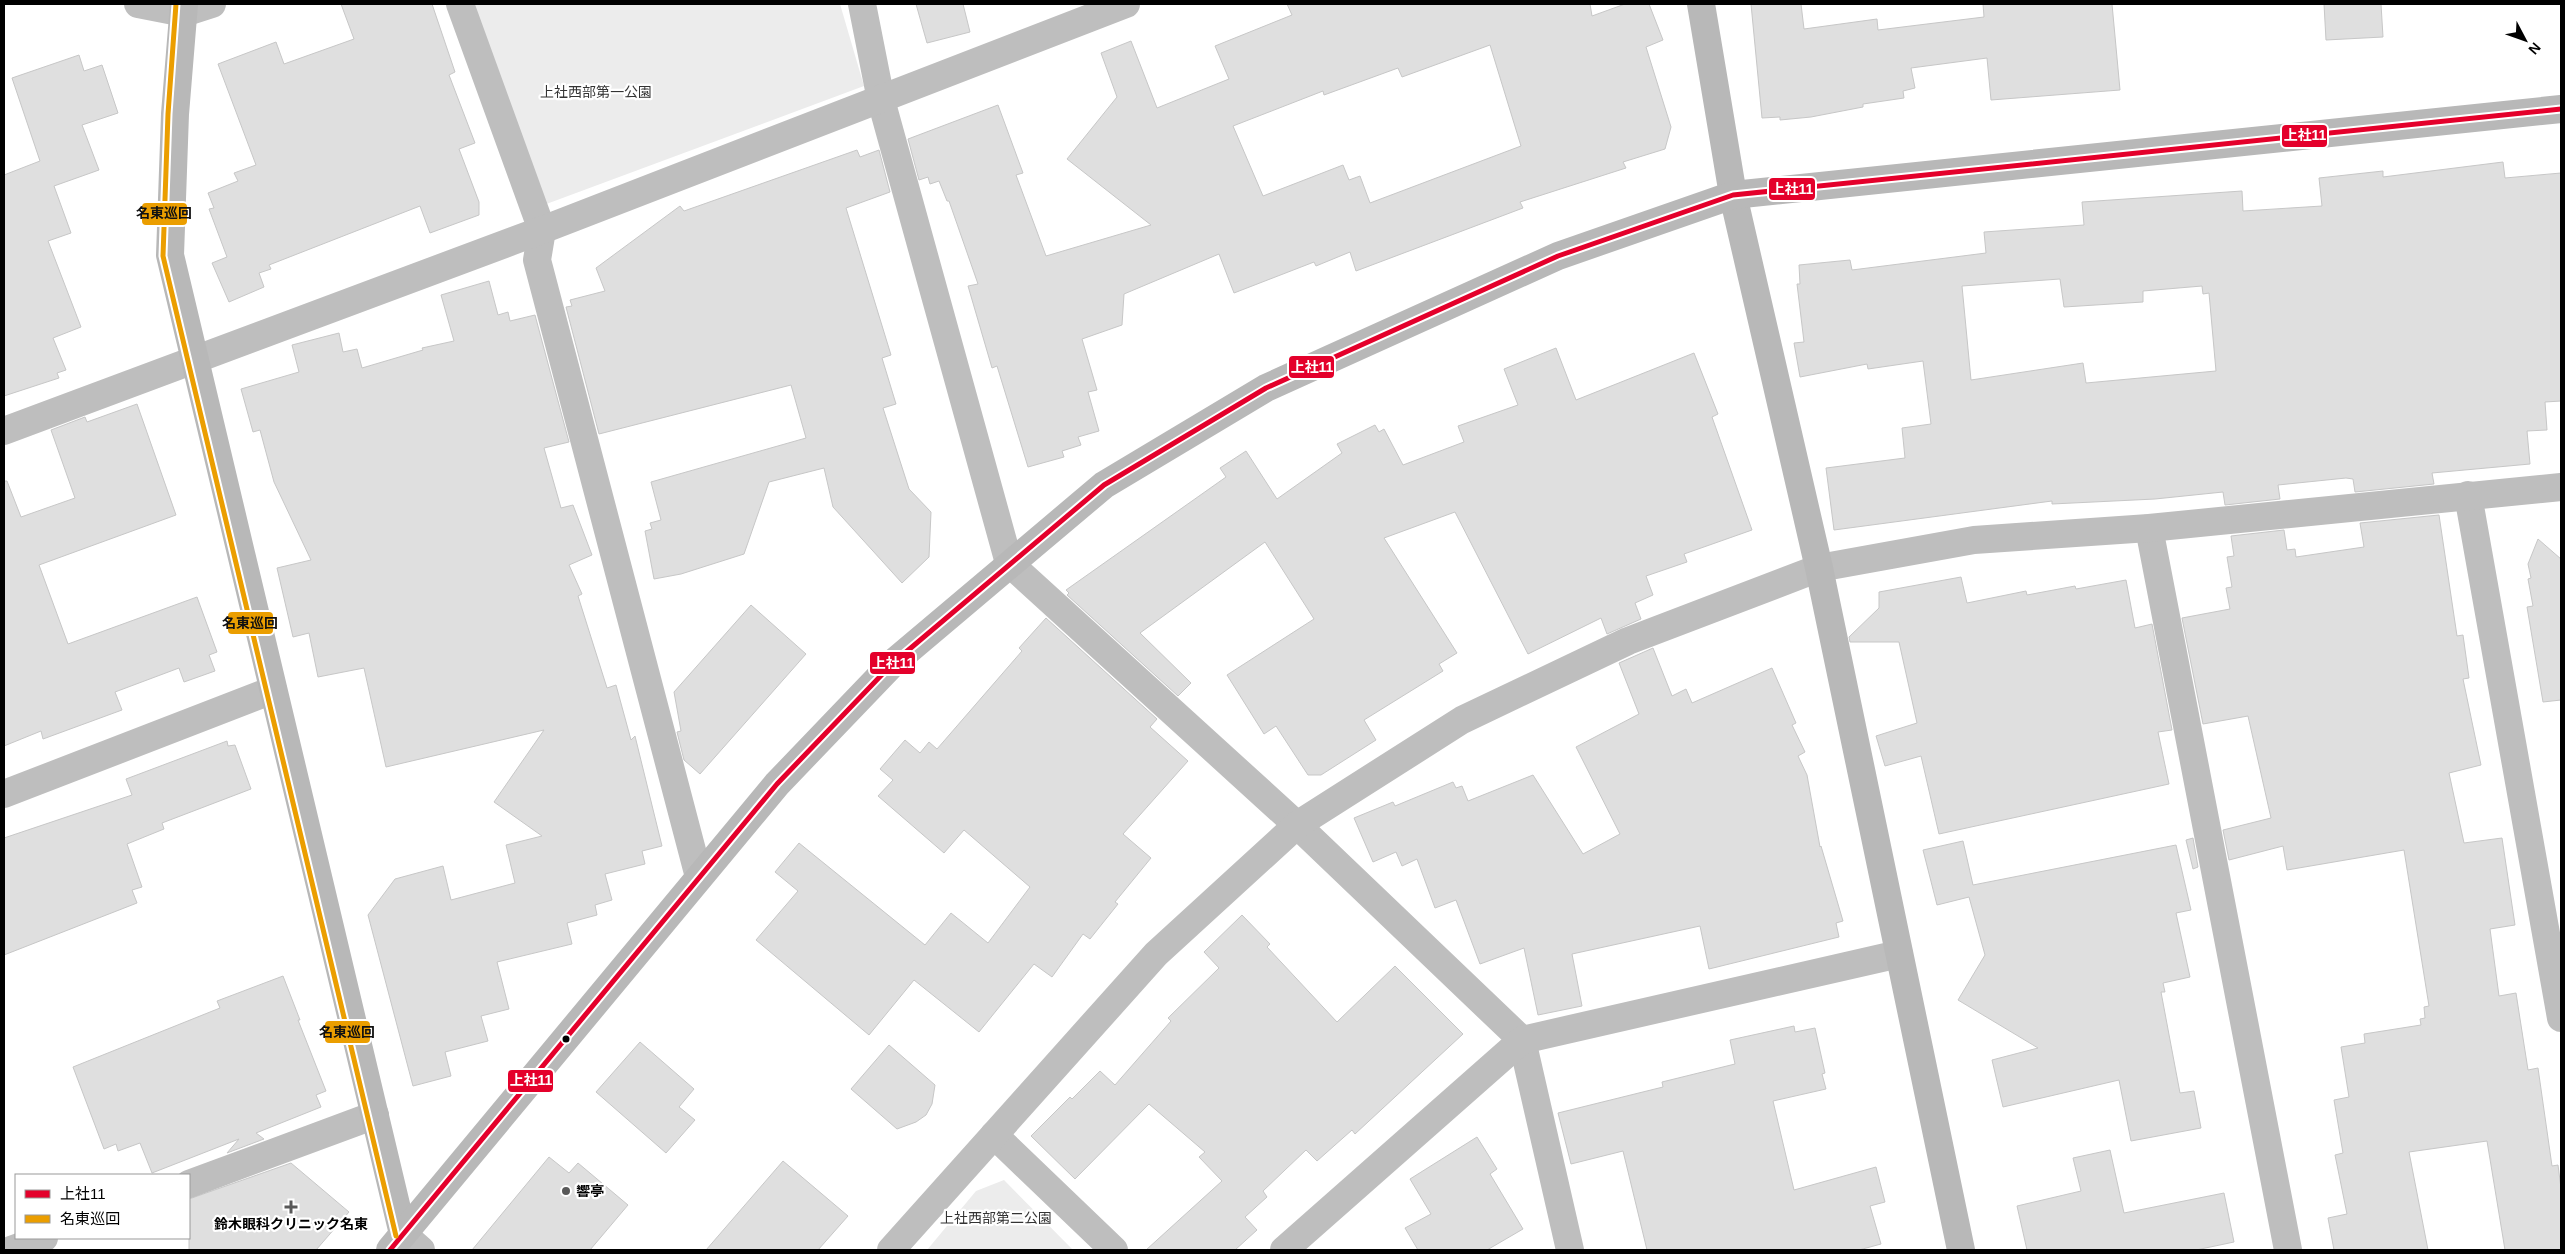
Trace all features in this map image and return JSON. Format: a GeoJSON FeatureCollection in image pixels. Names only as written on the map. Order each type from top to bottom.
{"type":"FeatureCollection","features":[{"type":"Feature","properties":{"kind":"street"},"geometry":{"type":"LineString","coordinates":[[138,4],[184,8],[212,4]]}},
{"type":"Feature","properties":{"kind":"street"},"geometry":{"type":"LineString","coordinates":[[460,4],[542,230],[537,260],[700,878]]}},
{"type":"Feature","properties":{"kind":"street"},"geometry":{"type":"LineString","coordinates":[[862,4],[881,100],[1009,563],[1297,825],[1522,1040],[1570,1250]]}},
{"type":"Feature","properties":{"kind":"street"},"geometry":{"type":"LineString","coordinates":[[4,431],[194,358],[542,230],[1126,4]]}},
{"type":"Feature","properties":{"kind":"street"},"geometry":{"type":"LineString","coordinates":[[1701,4],[1733,196],[1819,568],[1961,1250]]}},
{"type":"Feature","properties":{"kind":"street"},"geometry":{"type":"LineString","coordinates":[[184,8],[175,114],[170,256],[375,1115],[404,1245]]}},
{"type":"Feature","properties":{"kind":"street"},"geometry":{"type":"LineString","coordinates":[[404,1245],[777,784],[893,662],[1104,485],[1266,388],[1558,256],[1733,196],[2561,109]]}},
{"type":"Feature","properties":{"kind":"street"},"geometry":{"type":"LineString","coordinates":[[891,1250],[1156,954],[1297,825],[1462,720],[1628,640],[1819,568],[1974,540],[2149,528],[2561,486]]}},
{"type":"Feature","properties":{"kind":"street"},"geometry":{"type":"LineString","coordinates":[[2468,495],[2561,1018]]}},
{"type":"Feature","properties":{"kind":"street"},"geometry":{"type":"LineString","coordinates":[[2149,528],[2288,1250]]}},
{"type":"Feature","properties":{"kind":"street"},"geometry":{"type":"LineString","coordinates":[[4,794],[274,690]]}},
{"type":"Feature","properties":{"kind":"street"},"geometry":{"type":"LineString","coordinates":[[1284,1250],[1522,1040],[1899,954]]}},
{"type":"Feature","properties":{"kind":"street"},"geometry":{"type":"LineString","coordinates":[[190,1184],[375,1115]]}},
{"type":"Feature","properties":{"kind":"street"},"geometry":{"type":"LineString","coordinates":[[994,1135],[1114,1250]]}},
{"type":"Feature","properties":{"kind":"street"},"geometry":{"type":"LineString","coordinates":[[10,1250],[41,1239]]}},
{"type":"Feature","properties":{"kind":"green space","name":"上社西部第一公園"},"geometry":{"type":"Polygon","coordinates":[[[471,4],[840,4],[864,86],[541,206],[471,4]]]}},
{"type":"Feature","properties":{"kind":"green space","name":"上社西部第二公園"},"geometry":{"type":"Polygon","coordinates":[[[1004,1180],[1073,1250],[927,1250],[976,1191],[1004,1180]]]}},
{"type":"Feature","properties":{"kind":"building"},"geometry":{"type":"Polygon","coordinates":[[[341,4],[432,4],[455,72],[449,75],[475,143],[459,149],[479,202],[479,215],[430,233],[420,206],[269,265],[271,269],[259,273],[264,287],[229,302],[212,263],[227,257],[209,209],[214,208],[208,193],[238,181],[234,173],[256,165],[218,64],[276,42],[284,64],[354,39],[341,4]]]}},
{"type":"Feature","properties":{"kind":"building"},"geometry":{"type":"Polygon","coordinates":[[[916,4],[963,4],[970,32],[927,43],[916,4]]]}},
{"type":"Feature","properties":{"kind":"building"},"geometry":{"type":"Polygon","coordinates":[[[1287,4],[1590,4],[1592,16],[1625,4],[1649,4],[1663,40],[1646,47],[1671,127],[1665,149],[1623,162],[1626,168],[1520,202],[1523,208],[1356,271],[1350,252],[1316,266],[1314,262],[1234,293],[1219,254],[1124,294],[1122,325],[1082,339],[1097,390],[1088,392],[1099,431],[1078,437],[1081,445],[1062,451],[1064,457],[1028,467],[997,366],[992,368],[968,286],[978,284],[949,201],[947,201],[939,181],[930,184],[928,177],[919,180],[908,139],[998,105],[1023,173],[1016,175],[1046,256],[1151,225],[1067,159],[1117,97],[1101,53],[1131,41],[1157,108],[1229,79],[1215,46],[1292,15],[1287,4]],[[1490,45],[1402,77],[1398,68],[1324,95],[1323,91],[1233,126],[1263,196],[1343,165],[1349,180],[1360,176],[1370,203],[1521,146],[1490,45]]]}},
{"type":"Feature","properties":{"kind":"building"},"geometry":{"type":"Polygon","coordinates":[[[1751,4],[1801,4],[1804,29],[1877,19],[1878,30],[1984,17],[1983,4],[2112,4],[2120,90],[1991,100],[1987,58],[1911,68],[1915,88],[1903,91],[1904,98],[1863,104],[1863,107],[1811,117],[1780,120],[1780,117],[1762,118],[1751,4]]]}},
{"type":"Feature","properties":{"kind":"building"},"geometry":{"type":"Polygon","coordinates":[[[2324,4],[2381,4],[2383,37],[2326,40],[2324,4]]]}},
{"type":"Feature","properties":{"kind":"building"},"geometry":{"type":"Polygon","coordinates":[[[79,55],[84,71],[102,65],[118,113],[82,125],[99,170],[54,186],[71,233],[48,241],[81,327],[53,338],[66,370],[57,373],[59,378],[4,396],[4,175],[40,161],[12,78],[79,55]]]}},
{"type":"Feature","properties":{"kind":"building"},"geometry":{"type":"Polygon","coordinates":[[[857,150],[860,157],[879,150],[890,192],[846,208],[891,355],[882,358],[896,404],[883,408],[909,489],[931,512],[929,557],[902,583],[833,507],[824,468],[769,482],[744,554],[681,574],[654,579],[645,531],[652,529],[650,523],[661,520],[651,482],[806,438],[791,385],[599,434],[566,307],[572,306],[570,300],[605,291],[596,268],[680,206],[684,211],[857,150]]]}},
{"type":"Feature","properties":{"kind":"building"},"geometry":{"type":"Polygon","coordinates":[[[2503,162],[2505,178],[2561,173],[2561,401],[2545,402],[2547,430],[2527,431],[2530,464],[2432,473],[2434,484],[2355,492],[2353,479],[2346,478],[2278,485],[2280,499],[2225,505],[2223,492],[2155,499],[2052,504],[2052,501],[1834,530],[1826,468],[1905,458],[1902,428],[1931,424],[1923,361],[1868,369],[1867,364],[1800,377],[1794,343],[1804,342],[1797,284],[1800,284],[1799,265],[1850,260],[1852,270],[1986,253],[1984,232],[2084,225],[2082,202],[2242,191],[2243,211],[2322,206],[2319,178],[2383,171],[2383,177],[2503,162]],[[2060,279],[1962,286],[1971,380],[2083,363],[2086,383],[2216,371],[2209,293],[2203,294],[2202,286],[2143,291],[2143,302],[2064,307],[2060,279]]]}},
{"type":"Feature","properties":{"kind":"building"},"geometry":{"type":"Polygon","coordinates":[[[489,281],[498,315],[508,312],[510,321],[535,315],[569,442],[544,448],[561,508],[573,505],[592,555],[569,565],[582,594],[578,596],[607,688],[616,685],[631,740],[635,736],[662,846],[642,851],[645,864],[605,874],[612,900],[595,905],[597,915],[567,923],[572,944],[497,962],[509,1009],[481,1016],[488,1041],[445,1052],[451,1076],[413,1086],[368,915],[395,879],[443,866],[451,900],[515,883],[506,845],[542,836],[494,802],[544,730],[386,767],[364,668],[318,677],[309,633],[293,637],[277,568],[311,560],[274,482],[260,430],[253,432],[241,389],[299,372],[292,345],[339,333],[343,352],[357,349],[362,368],[423,350],[422,348],[454,341],[441,295],[489,281]]]}},
{"type":"Feature","properties":{"kind":"building"},"geometry":{"type":"Polygon","coordinates":[[[1556,348],[1576,400],[1694,353],[1718,414],[1712,417],[1752,530],[1684,554],[1687,562],[1646,576],[1653,595],[1635,603],[1641,619],[1607,634],[1601,618],[1528,654],[1455,512],[1384,538],[1457,653],[1439,664],[1443,671],[1364,720],[1376,740],[1321,775],[1308,775],[1276,726],[1264,734],[1227,675],[1314,619],[1265,542],[1140,633],[1191,683],[1178,696],[1067,595],[1069,593],[1066,590],[1226,477],[1220,468],[1246,451],[1277,499],[1342,453],[1337,444],[1375,425],[1379,432],[1384,429],[1403,465],[1464,442],[1458,426],[1518,405],[1504,369],[1556,348]]]}},
{"type":"Feature","properties":{"kind":"building"},"geometry":{"type":"Polygon","coordinates":[[[137,404],[176,515],[39,565],[68,644],[197,597],[217,652],[209,655],[215,671],[184,682],[179,668],[115,692],[122,710],[43,739],[41,731],[4,746],[4,481],[7,481],[21,517],[75,498],[51,430],[85,417],[87,422],[137,404]]]}},
{"type":"Feature","properties":{"kind":"building"},"geometry":{"type":"Polygon","coordinates":[[[2439,515],[2457,636],[2463,635],[2469,678],[2463,679],[2481,765],[2449,773],[2464,843],[2502,838],[2515,925],[2490,929],[2499,996],[2516,993],[2528,1070],[2538,1068],[2552,1166],[2558,1165],[2561,1188],[2561,1250],[2505,1250],[2487,1141],[2409,1152],[2428,1250],[2334,1250],[2328,1218],[2347,1214],[2335,1155],[2343,1153],[2334,1100],[2349,1097],[2341,1047],[2365,1043],[2364,1034],[2421,1025],[2420,1019],[2425,1018],[2424,1007],[2429,1006],[2404,850],[2287,870],[2283,846],[2229,860],[2223,830],[2271,818],[2248,716],[2203,724],[2182,618],[2230,609],[2226,588],[2232,587],[2227,557],[2234,556],[2231,536],[2284,530],[2287,550],[2295,549],[2296,557],[2364,547],[2360,523],[2439,515]]]}},
{"type":"Feature","properties":{"kind":"building"},"geometry":{"type":"Polygon","coordinates":[[[2538,539],[2561,559],[2561,700],[2543,702],[2527,607],[2533,606],[2528,579],[2531,578],[2528,564],[2538,539]]]}},
{"type":"Feature","properties":{"kind":"building"},"geometry":{"type":"Polygon","coordinates":[[[1961,577],[1967,603],[2026,591],[2027,595],[2075,586],[2076,589],[2126,580],[2135,628],[2152,624],[2172,730],[2158,732],[2169,784],[1939,834],[1921,756],[1885,766],[1876,736],[1917,723],[1899,642],[1850,642],[1849,637],[1879,608],[1879,592],[1961,577]]]}},
{"type":"Feature","properties":{"kind":"building"},"geometry":{"type":"Polygon","coordinates":[[[751,605],[806,654],[700,774],[684,760],[677,732],[681,731],[674,692],[751,605]]]}},
{"type":"Feature","properties":{"kind":"building"},"geometry":{"type":"Polygon","coordinates":[[[1046,618],[1157,719],[1150,727],[1188,761],[1123,834],[1151,858],[1115,902],[1118,904],[1090,939],[1083,934],[1052,977],[1034,964],[979,1032],[914,980],[869,1035],[756,940],[798,891],[775,872],[799,843],[925,945],[951,913],[988,943],[1030,887],[964,830],[944,853],[878,796],[893,780],[880,769],[905,740],[920,753],[929,742],[937,749],[1022,651],[1019,648],[1046,618]]]}},
{"type":"Feature","properties":{"kind":"building"},"geometry":{"type":"Polygon","coordinates":[[[1653,648],[1672,696],[1686,689],[1692,703],[1772,668],[1796,723],[1792,725],[1805,752],[1798,756],[1807,775],[1820,847],[1843,921],[1836,923],[1839,937],[1709,969],[1700,926],[1572,954],[1582,1006],[1538,1015],[1524,948],[1480,964],[1456,900],[1435,908],[1417,859],[1402,866],[1396,852],[1373,862],[1354,818],[1393,802],[1395,806],[1453,782],[1456,788],[1462,786],[1468,801],[1533,775],[1583,854],[1620,834],[1576,747],[1639,714],[1619,663],[1653,648]]]}},
{"type":"Feature","properties":{"kind":"building"},"geometry":{"type":"Polygon","coordinates":[[[227,741],[228,746],[235,745],[251,789],[162,823],[164,829],[127,844],[142,887],[132,890],[137,903],[4,955],[4,838],[132,795],[126,779],[227,741]]]}},
{"type":"Feature","properties":{"kind":"building"},"geometry":{"type":"Polygon","coordinates":[[[2193,838],[2198,867],[2193,869],[2186,840],[2193,838]]]}},
{"type":"Feature","properties":{"kind":"building"},"geometry":{"type":"Polygon","coordinates":[[[1963,841],[1973,885],[2176,845],[2191,910],[2176,913],[2190,977],[2163,983],[2165,992],[2161,992],[2180,1093],[2194,1091],[2201,1128],[2131,1141],[2119,1080],[2003,1107],[1992,1060],[2038,1048],[1958,1000],[1985,955],[1969,897],[1937,905],[1923,850],[1963,841]]]}},
{"type":"Feature","properties":{"kind":"building"},"geometry":{"type":"Polygon","coordinates":[[[1242,915],[1270,944],[1267,947],[1337,1022],[1395,966],[1463,1034],[1355,1134],[1352,1130],[1317,1161],[1306,1150],[1263,1191],[1267,1197],[1245,1217],[1257,1230],[1235,1250],[1146,1250],[1222,1181],[1199,1157],[1205,1152],[1149,1104],[1075,1179],[1031,1136],[1070,1097],[1072,1099],[1100,1071],[1115,1085],[1171,1021],[1168,1018],[1219,968],[1204,952],[1242,915]]]}},
{"type":"Feature","properties":{"kind":"building"},"geometry":{"type":"Polygon","coordinates":[[[283,976],[326,1091],[316,1095],[321,1107],[256,1133],[264,1139],[227,1153],[239,1139],[152,1173],[140,1143],[118,1151],[116,1144],[104,1149],[73,1067],[220,1008],[217,1001],[283,976]]]}},
{"type":"Feature","properties":{"kind":"building"},"geometry":{"type":"Polygon","coordinates":[[[1794,1026],[1795,1032],[1815,1028],[1825,1073],[1822,1074],[1826,1089],[1773,1101],[1794,1190],[1876,1167],[1885,1202],[1870,1206],[1881,1244],[1859,1250],[1647,1250],[1623,1151],[1571,1164],[1558,1113],[1663,1087],[1662,1082],[1735,1064],[1730,1040],[1794,1026]]]}},
{"type":"Feature","properties":{"kind":"building"},"geometry":{"type":"Polygon","coordinates":[[[640,1042],[694,1089],[679,1107],[695,1120],[666,1153],[596,1092],[640,1042]]]}},
{"type":"Feature","properties":{"kind":"building"},"geometry":{"type":"Polygon","coordinates":[[[889,1045],[935,1085],[932,1104],[926,1115],[916,1122],[897,1129],[851,1089],[889,1045]]]}},
{"type":"Feature","properties":{"kind":"building"},"geometry":{"type":"Polygon","coordinates":[[[1477,1137],[1497,1169],[1490,1174],[1523,1229],[1487,1250],[1418,1250],[1405,1228],[1431,1214],[1410,1179],[1477,1137]]]}},
{"type":"Feature","properties":{"kind":"building"},"geometry":{"type":"Polygon","coordinates":[[[2110,1150],[2124,1213],[2224,1193],[2234,1242],[2196,1250],[2027,1250],[2017,1206],[2081,1191],[2073,1158],[2110,1150]]]}},
{"type":"Feature","properties":{"kind":"building","name":"響亭"},"geometry":{"type":"Polygon","coordinates":[[[549,1157],[569,1173],[578,1163],[628,1205],[590,1250],[472,1250],[549,1157]]]}},
{"type":"Feature","properties":{"kind":"building"},"geometry":{"type":"Polygon","coordinates":[[[783,1161],[848,1216],[818,1250],[706,1250],[783,1161]]]}},
{"type":"Feature","properties":{"kind":"building","name":"鈴木眼科クリニック名東"},"geometry":{"type":"Polygon","coordinates":[[[291,1163],[349,1212],[316,1250],[189,1250],[190,1199],[291,1163]]]}},
{"type":"Feature","properties":{"kind":"transit line","name":"名東巡回"},"geometry":{"type":"LineString","coordinates":[[176,4],[168,114],[163,256],[396,1236]]}},
{"type":"Feature","properties":{"kind":"transit line","name":"上社11"},"geometry":{"type":"LineString","coordinates":[[390,1250],[777,784],[893,663],[1104,485],[1266,388],[1558,256],[1733,195],[2561,109]]}},
{"type":"Feature","properties":{"kind":"place","name":"響亭"},"geometry":{"type":"Point","coordinates":[566,1191]}},
{"type":"Feature","properties":{"kind":"place","name":"鈴木眼科クリニック名東"},"geometry":{"type":"Point","coordinates":[291,1207]}}]}
